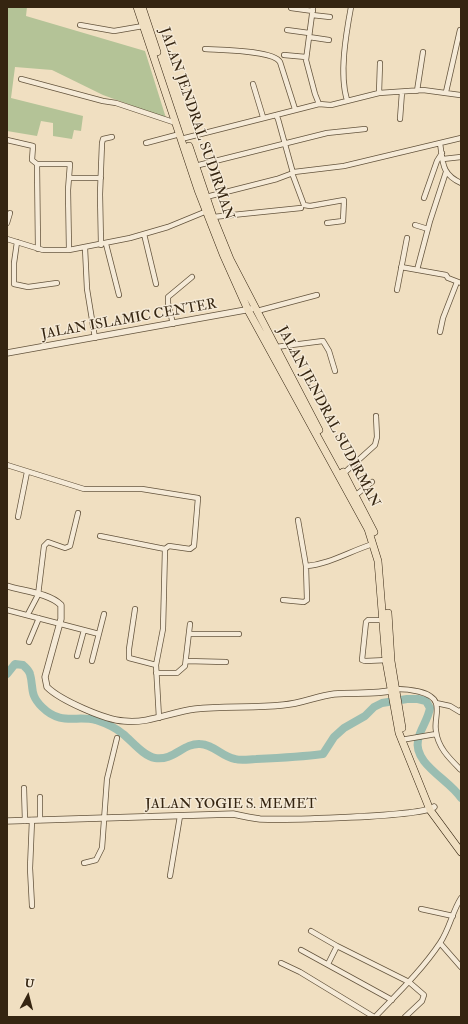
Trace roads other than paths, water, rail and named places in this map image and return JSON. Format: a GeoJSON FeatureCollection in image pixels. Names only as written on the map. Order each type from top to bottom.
{"type":"FeatureCollection","features":[{"type":"Feature","properties":{"kind":"highway","name":"JALAN JENDRAL SUDIRMAN"},"geometry":{"type":"LineString","coordinates":[[137,7],[176,124],[195,166],[206,197],[208,210],[213,217],[253,309],[360,513],[373,544],[380,576],[383,620],[396,706],[403,739],[432,809],[461,852]]}},
{"type":"Feature","properties":{"kind":"highway","name":"JALAN JENDRAL SUDIRMAN"},"geometry":{"type":"LineString","coordinates":[[142,7],[182,137],[208,210],[253,309],[276,347],[343,474],[356,495],[374,532],[384,567],[389,660]]}},
{"type":"Feature","properties":{"kind":"highway","name":"JALAN JENDRAL SUDIRMAN"},"geometry":{"type":"LineString","coordinates":[[432,809],[461,843]]}},
{"type":"Feature","properties":{"kind":"street"},"geometry":{"type":"LineString","coordinates":[[347,100],[343,85],[343,68],[351,7]]}},
{"type":"Feature","properties":{"kind":"street"},"geometry":{"type":"LineString","coordinates":[[291,8],[313,11],[330,17]]}},
{"type":"Feature","properties":{"kind":"street"},"geometry":{"type":"LineString","coordinates":[[313,11],[306,57],[314,94],[319,104]]}},
{"type":"Feature","properties":{"kind":"street"},"geometry":{"type":"LineString","coordinates":[[80,25],[114,31],[143,26]]}},
{"type":"Feature","properties":{"kind":"street"},"geometry":{"type":"LineString","coordinates":[[287,30],[328,40]]}},
{"type":"Feature","properties":{"kind":"street"},"geometry":{"type":"LineString","coordinates":[[446,92],[460,30]]}},
{"type":"Feature","properties":{"kind":"street"},"geometry":{"type":"LineString","coordinates":[[205,49],[258,54],[277,58],[280,62],[295,109]]}},
{"type":"Feature","properties":{"kind":"street"},"geometry":{"type":"LineString","coordinates":[[417,91],[424,52]]}},
{"type":"Feature","properties":{"kind":"street"},"geometry":{"type":"LineString","coordinates":[[284,54],[306,57]]}},
{"type":"Feature","properties":{"kind":"street"},"geometry":{"type":"LineString","coordinates":[[379,93],[380,63]]}},
{"type":"Feature","properties":{"kind":"street"},"geometry":{"type":"LineString","coordinates":[[21,79],[97,100],[116,103],[176,124]]}},
{"type":"Feature","properties":{"kind":"street"},"geometry":{"type":"LineString","coordinates":[[253,84],[263,117]]}},
{"type":"Feature","properties":{"kind":"street"},"geometry":{"type":"LineString","coordinates":[[146,142],[182,137],[276,115],[295,109],[319,104],[331,105],[379,93],[417,91],[446,92],[460,95]]}},
{"type":"Feature","properties":{"kind":"street"},"geometry":{"type":"LineString","coordinates":[[400,119],[402,92]]}},
{"type":"Feature","properties":{"kind":"street"},"geometry":{"type":"LineString","coordinates":[[276,115],[304,205],[310,206],[344,200],[343,221],[327,223]]}},
{"type":"Feature","properties":{"kind":"street"},"geometry":{"type":"LineString","coordinates":[[195,166],[327,133],[365,129]]}},
{"type":"Feature","properties":{"kind":"street"},"geometry":{"type":"LineString","coordinates":[[112,137],[102,141],[101,178],[104,244],[119,295]]}},
{"type":"Feature","properties":{"kind":"street"},"geometry":{"type":"LineString","coordinates":[[206,197],[231,192],[293,173],[344,166],[461,138]]}},
{"type":"Feature","properties":{"kind":"street"},"geometry":{"type":"LineString","coordinates":[[7,140],[32,144],[32,160],[37,164],[70,164],[69,250]]}},
{"type":"Feature","properties":{"kind":"street"},"geometry":{"type":"LineString","coordinates":[[440,143],[446,172],[452,179],[461,183]]}},
{"type":"Feature","properties":{"kind":"street"},"geometry":{"type":"LineString","coordinates":[[424,198],[437,161],[442,153]]}},
{"type":"Feature","properties":{"kind":"street"},"geometry":{"type":"LineString","coordinates":[[443,159],[461,157]]}},
{"type":"Feature","properties":{"kind":"street"},"geometry":{"type":"LineString","coordinates":[[37,164],[38,249]]}},
{"type":"Feature","properties":{"kind":"street"},"geometry":{"type":"LineString","coordinates":[[417,270],[446,172]]}},
{"type":"Feature","properties":{"kind":"street"},"geometry":{"type":"LineString","coordinates":[[69,178],[101,178]]}},
{"type":"Feature","properties":{"kind":"street"},"geometry":{"type":"LineString","coordinates":[[213,217],[301,208]]}},
{"type":"Feature","properties":{"kind":"street"},"geometry":{"type":"LineString","coordinates":[[7,239],[38,249],[69,250],[85,248],[144,234],[208,210]]}},
{"type":"Feature","properties":{"kind":"street"},"geometry":{"type":"LineString","coordinates":[[7,223],[10,213]]}},
{"type":"Feature","properties":{"kind":"street"},"geometry":{"type":"LineString","coordinates":[[415,225],[428,229]]}},
{"type":"Feature","properties":{"kind":"street"},"geometry":{"type":"LineString","coordinates":[[144,234],[156,284]]}},
{"type":"Feature","properties":{"kind":"street"},"geometry":{"type":"LineString","coordinates":[[397,290],[407,238]]}},
{"type":"Feature","properties":{"kind":"street"},"geometry":{"type":"LineString","coordinates":[[17,242],[14,263],[14,284],[28,287],[57,283]]}},
{"type":"Feature","properties":{"kind":"street"},"geometry":{"type":"LineString","coordinates":[[85,248],[86,284],[95,338]]}},
{"type":"Feature","properties":{"kind":"street"},"geometry":{"type":"LineString","coordinates":[[401,267],[446,275],[448,278],[459,283],[443,318],[440,332]]}},
{"type":"Feature","properties":{"kind":"street"},"geometry":{"type":"LineString","coordinates":[[173,324],[168,297],[192,277]]}},
{"type":"Feature","properties":{"kind":"street"},"geometry":{"type":"LineString","coordinates":[[253,309],[317,295]]}},
{"type":"Feature","properties":{"kind":"street","name":"JALAN ISLAMIC CENTER"},"geometry":{"type":"LineString","coordinates":[[7,354],[253,309]]}},
{"type":"Feature","properties":{"kind":"street"},"geometry":{"type":"LineString","coordinates":[[276,347],[324,341],[328,347],[336,371]]}},
{"type":"Feature","properties":{"kind":"street"},"geometry":{"type":"LineString","coordinates":[[343,474],[375,445],[377,437],[376,416]]}},
{"type":"Feature","properties":{"kind":"street"},"geometry":{"type":"LineString","coordinates":[[7,465],[84,489],[137,489],[198,498],[194,546],[190,549],[169,546],[165,549],[100,536]]}},
{"type":"Feature","properties":{"kind":"street"},"geometry":{"type":"LineString","coordinates":[[18,517],[27,472]]}},
{"type":"Feature","properties":{"kind":"street"},"geometry":{"type":"LineString","coordinates":[[356,495],[372,482]]}},
{"type":"Feature","properties":{"kind":"street"},"geometry":{"type":"LineString","coordinates":[[28,614],[38,595],[44,546],[48,542],[65,548],[70,546],[78,513]]}},
{"type":"Feature","properties":{"kind":"street"},"geometry":{"type":"LineString","coordinates":[[283,600],[304,602],[307,600],[306,566],[298,520]]}},
{"type":"Feature","properties":{"kind":"street"},"geometry":{"type":"LineString","coordinates":[[306,566],[332,561],[355,550],[373,544]]}},
{"type":"Feature","properties":{"kind":"street"},"geometry":{"type":"LineString","coordinates":[[159,718],[156,665],[163,628],[165,549]]}},
{"type":"Feature","properties":{"kind":"street"},"geometry":{"type":"LineString","coordinates":[[7,586],[57,601],[61,605],[62,612],[60,624],[45,677],[48,689],[95,713],[117,720],[131,722],[159,718],[194,709],[285,705],[329,695],[417,691],[433,699],[436,703],[450,706],[461,711]]}},
{"type":"Feature","properties":{"kind":"street"},"geometry":{"type":"LineString","coordinates":[[135,609],[128,649],[130,658],[156,665]]}},
{"type":"Feature","properties":{"kind":"street"},"geometry":{"type":"LineString","coordinates":[[7,610],[28,614],[99,634]]}},
{"type":"Feature","properties":{"kind":"street"},"geometry":{"type":"LineString","coordinates":[[92,661],[104,614]]}},
{"type":"Feature","properties":{"kind":"street"},"geometry":{"type":"LineString","coordinates":[[29,642],[39,618]]}},
{"type":"Feature","properties":{"kind":"street"},"geometry":{"type":"LineString","coordinates":[[383,620],[368,620],[366,622],[362,660],[389,660]]}},
{"type":"Feature","properties":{"kind":"street"},"geometry":{"type":"LineString","coordinates":[[156,673],[177,673],[183,669],[186,661],[190,624]]}},
{"type":"Feature","properties":{"kind":"street"},"geometry":{"type":"LineString","coordinates":[[77,656],[84,630]]}},
{"type":"Feature","properties":{"kind":"street"},"geometry":{"type":"LineString","coordinates":[[189,634],[239,634]]}},
{"type":"Feature","properties":{"kind":"street"},"geometry":{"type":"LineString","coordinates":[[186,661],[226,662]]}},
{"type":"Feature","properties":{"kind":"street"},"geometry":{"type":"LineString","coordinates":[[436,703],[436,734],[442,749],[461,770]]}},
{"type":"Feature","properties":{"kind":"street"},"geometry":{"type":"LineString","coordinates":[[403,739],[436,734]]}},
{"type":"Feature","properties":{"kind":"street"},"geometry":{"type":"LineString","coordinates":[[84,862],[96,860],[100,852],[103,840],[103,819],[109,764],[117,738]]}},
{"type":"Feature","properties":{"kind":"street"},"geometry":{"type":"LineString","coordinates":[[24,788],[25,820]]}},
{"type":"Feature","properties":{"kind":"street"},"geometry":{"type":"LineString","coordinates":[[40,797],[40,820]]}},
{"type":"Feature","properties":{"kind":"street","name":"JALAN YOGIE S. MEMET"},"geometry":{"type":"LineString","coordinates":[[7,822],[25,820],[103,819],[233,814],[260,819],[407,814],[432,809]]}},
{"type":"Feature","properties":{"kind":"street"},"geometry":{"type":"LineString","coordinates":[[170,876],[180,816]]}},
{"type":"Feature","properties":{"kind":"street"},"geometry":{"type":"LineString","coordinates":[[32,820],[30,868],[32,906]]}},
{"type":"Feature","properties":{"kind":"street"},"geometry":{"type":"LineString","coordinates":[[281,964],[300,972],[375,1017],[409,982],[440,943],[454,916],[461,898]]}},
{"type":"Feature","properties":{"kind":"street"},"geometry":{"type":"LineString","coordinates":[[421,909],[454,916]]}},
{"type":"Feature","properties":{"kind":"street"},"geometry":{"type":"LineString","coordinates":[[311,931],[337,946],[409,982],[424,996],[422,1001],[406,1017]]}},
{"type":"Feature","properties":{"kind":"street"},"geometry":{"type":"LineString","coordinates":[[440,943],[461,967]]}},
{"type":"Feature","properties":{"kind":"street"},"geometry":{"type":"LineString","coordinates":[[328,964],[337,946]]}},
{"type":"Feature","properties":{"kind":"street"},"geometry":{"type":"LineString","coordinates":[[301,950],[392,1000]]}},
{"type":"Feature","properties":{"kind":"waterway"},"geometry":{"type":"LineString","coordinates":[[7,674],[15,664],[23,665],[29,673],[35,698],[49,713],[62,718],[96,720],[114,728],[146,754],[155,758],[168,757],[194,744],[209,746],[230,758],[240,760],[323,754],[334,737],[344,728],[365,716],[374,707],[382,703],[407,699],[426,701],[430,708],[428,717],[419,736],[418,749],[421,757],[427,764],[456,791],[461,798]]}}]}
